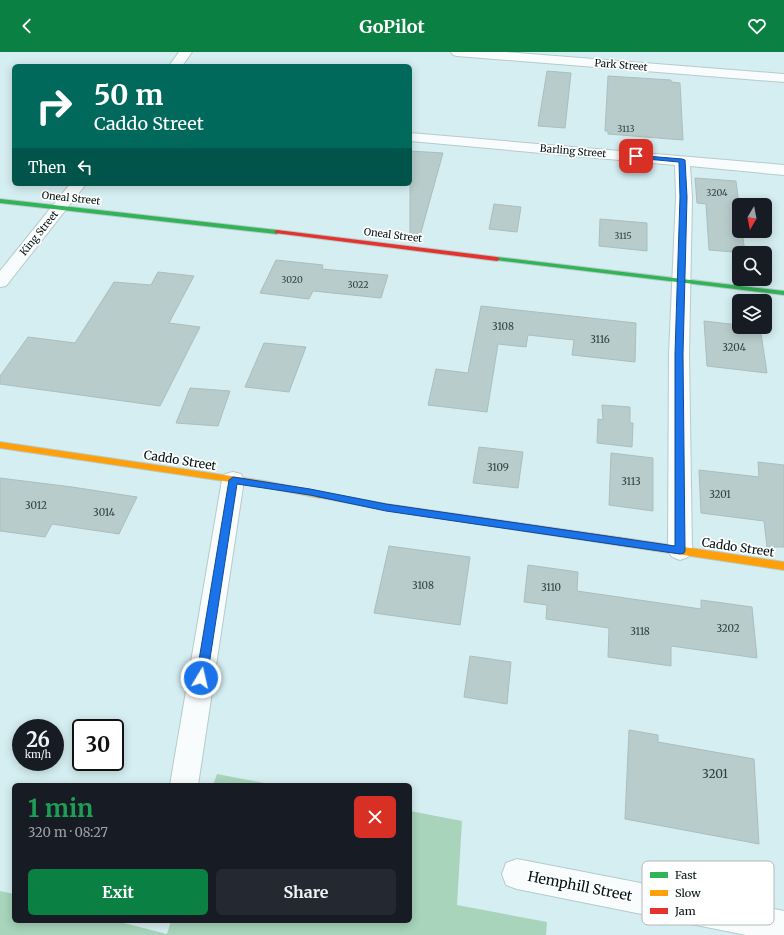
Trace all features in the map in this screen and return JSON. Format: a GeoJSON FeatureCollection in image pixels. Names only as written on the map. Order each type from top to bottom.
{"type":"FeatureCollection","features":[{"type":"Feature","properties":{"kind":"street"},"geometry":{"type":"LineString","coordinates":[[177,64],[186,52]]}},
{"type":"Feature","properties":{"kind":"street","name":"Park Street"},"geometry":{"type":"LineString","coordinates":[[457,52],[784,78]]}},
{"type":"Feature","properties":{"kind":"street","name":"Barling Street"},"geometry":{"type":"LineString","coordinates":[[412,137],[784,170]]}},
{"type":"Feature","properties":{"kind":"street"},"geometry":{"type":"LineString","coordinates":[[680,551],[679,354],[684,197],[682,160]]}},
{"type":"Feature","properties":{"kind":"street","name":"King Street"},"geometry":{"type":"LineString","coordinates":[[0,282],[76,186]]}},
{"type":"Feature","properties":{"kind":"street","name":"Oneal Street"},"geometry":{"type":"LineString","coordinates":[[0,201],[209,224],[681,282],[784,293]]}},
{"type":"Feature","properties":{"kind":"street","name":"Caddo Street"},"geometry":{"type":"LineString","coordinates":[[0,444],[310,492],[386,507],[784,566]]}},
{"type":"Feature","properties":{"kind":"street"},"geometry":{"type":"LineString","coordinates":[[184,783],[233,480]]}},
{"type":"Feature","properties":{"kind":"street","name":"Hemphill Street"},"geometry":{"type":"LineString","coordinates":[[517,874],[642,899]]}},
{"type":"Feature","properties":{"kind":"street","name":"Hemphill Street"},"geometry":{"type":"LineString","coordinates":[[774,925],[784,927]]}},
{"type":"Feature","properties":{"kind":"green space"},"geometry":{"type":"Polygon","coordinates":[[[217,774],[264,783],[214,783],[217,774]]]}},
{"type":"Feature","properties":{"kind":"green space"},"geometry":{"type":"Polygon","coordinates":[[[412,811],[462,821],[457,905],[547,922],[546,935],[0,935],[0,891],[12,894],[12,923],[124,923],[167,934],[170,923],[412,923],[412,811]]]}},
{"type":"Feature","properties":{"kind":"building"},"geometry":{"type":"Polygon","coordinates":[[[547,71],[571,73],[565,128],[538,126],[547,71]]]}},
{"type":"Feature","properties":{"kind":"building"},"geometry":{"type":"Polygon","coordinates":[[[608,76],[671,80],[671,82],[680,83],[683,140],[608,134],[608,131],[605,131],[608,76]]]}},
{"type":"Feature","properties":{"kind":"building"},"geometry":{"type":"Polygon","coordinates":[[[412,151],[443,153],[418,243],[410,242],[410,186],[412,186],[412,151]]]}},
{"type":"Feature","properties":{"kind":"building"},"geometry":{"type":"Polygon","coordinates":[[[695,178],[736,181],[738,198],[732,198],[732,238],[743,238],[744,246],[732,246],[732,252],[709,250],[706,204],[697,203],[695,178]]]}},
{"type":"Feature","properties":{"kind":"building"},"geometry":{"type":"Polygon","coordinates":[[[494,204],[521,207],[517,232],[489,229],[494,204]]]}},
{"type":"Feature","properties":{"kind":"building"},"geometry":{"type":"Polygon","coordinates":[[[600,219],[647,223],[647,251],[599,246],[600,219]]]}},
{"type":"Feature","properties":{"kind":"building"},"geometry":{"type":"Polygon","coordinates":[[[276,260],[323,265],[322,269],[388,275],[381,298],[313,291],[309,299],[260,293],[276,260]]]}},
{"type":"Feature","properties":{"kind":"building"},"geometry":{"type":"Polygon","coordinates":[[[158,272],[194,276],[169,323],[200,327],[160,406],[0,384],[0,376],[28,337],[75,343],[114,282],[151,285],[158,272]]]}},
{"type":"Feature","properties":{"kind":"building"},"geometry":{"type":"Polygon","coordinates":[[[481,306],[636,323],[635,362],[572,355],[574,340],[528,335],[526,347],[498,344],[487,412],[428,405],[436,369],[468,373],[481,306]]]}},
{"type":"Feature","properties":{"kind":"building"},"geometry":{"type":"Polygon","coordinates":[[[704,321],[732,324],[732,334],[761,334],[767,373],[707,366],[704,321]]]}},
{"type":"Feature","properties":{"kind":"building"},"geometry":{"type":"Polygon","coordinates":[[[264,343],[306,347],[289,392],[245,387],[264,343]]]}},
{"type":"Feature","properties":{"kind":"building"},"geometry":{"type":"Polygon","coordinates":[[[190,388],[230,391],[218,426],[176,423],[190,388]]]}},
{"type":"Feature","properties":{"kind":"building"},"geometry":{"type":"Polygon","coordinates":[[[602,405],[630,407],[630,423],[633,423],[632,447],[597,443],[598,419],[603,420],[602,405]]]}},
{"type":"Feature","properties":{"kind":"building"},"geometry":{"type":"Polygon","coordinates":[[[479,447],[523,452],[518,488],[473,483],[479,447]]]}},
{"type":"Feature","properties":{"kind":"building"},"geometry":{"type":"Polygon","coordinates":[[[611,453],[653,458],[653,511],[609,505],[611,453]]]}},
{"type":"Feature","properties":{"kind":"building"},"geometry":{"type":"Polygon","coordinates":[[[758,462],[784,465],[784,547],[767,547],[764,521],[701,513],[699,470],[759,477],[758,462]]]}},
{"type":"Feature","properties":{"kind":"building"},"geometry":{"type":"Polygon","coordinates":[[[0,478],[137,497],[119,534],[52,524],[45,537],[0,531],[0,478]]]}},
{"type":"Feature","properties":{"kind":"building"},"geometry":{"type":"Polygon","coordinates":[[[389,546],[470,557],[460,625],[374,613],[389,546]]]}},
{"type":"Feature","properties":{"kind":"building"},"geometry":{"type":"Polygon","coordinates":[[[528,565],[578,572],[577,591],[701,609],[701,600],[752,607],[757,658],[671,646],[671,666],[608,657],[609,628],[546,619],[547,605],[524,602],[528,565]]]}},
{"type":"Feature","properties":{"kind":"building"},"geometry":{"type":"Polygon","coordinates":[[[470,656],[511,662],[507,704],[464,697],[470,656]]]}},
{"type":"Feature","properties":{"kind":"building"},"geometry":{"type":"Polygon","coordinates":[[[629,730],[658,735],[658,742],[754,759],[759,844],[625,819],[629,730]]]}},
{"type":"Feature","properties":{"kind":"traffic: fast"},"geometry":{"type":"LineString","coordinates":[[0,201],[277,232]]}},
{"type":"Feature","properties":{"kind":"traffic: fast"},"geometry":{"type":"LineString","coordinates":[[497,259],[784,293]]}},
{"type":"Feature","properties":{"kind":"traffic: slow"},"geometry":{"type":"LineString","coordinates":[[0,445],[264,484],[320,495]]}},
{"type":"Feature","properties":{"kind":"traffic: slow"},"geometry":{"type":"LineString","coordinates":[[630,543],[784,566]]}},
{"type":"Feature","properties":{"kind":"traffic: jam"},"geometry":{"type":"LineString","coordinates":[[277,232],[497,259]]}},
{"type":"Feature","properties":{"kind":"traffic: jam"},"geometry":{"type":"LineString","coordinates":[[320,495],[386,507],[630,543]]}},
{"type":"Feature","properties":{"kind":"route"},"geometry":{"type":"LineString","coordinates":[[201,678],[233,480],[310,492],[386,507],[680,551],[679,354],[684,197],[682,160],[636,156]]}}]}
